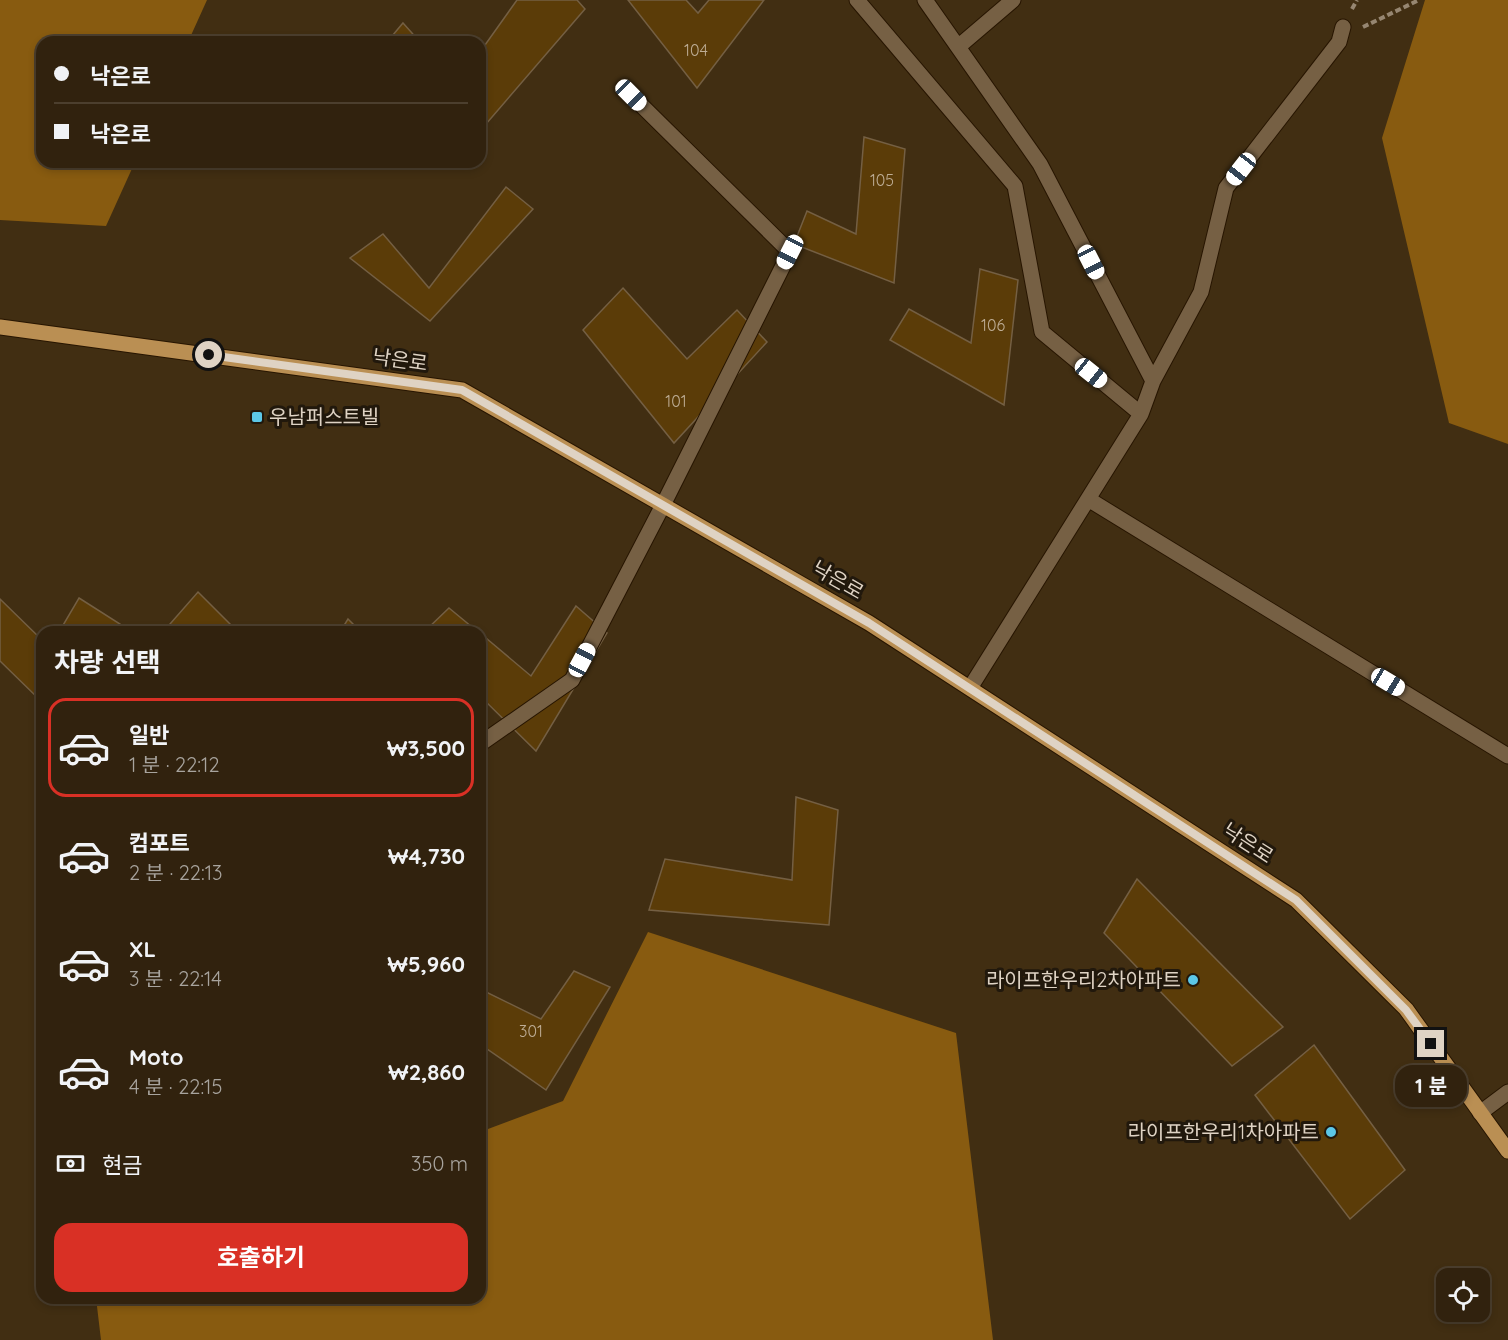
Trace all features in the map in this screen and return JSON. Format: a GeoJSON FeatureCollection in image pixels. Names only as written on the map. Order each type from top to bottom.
{"type":"FeatureCollection","features":[{"type":"Feature","properties":{"kind":"main road","name":"낙은로"},"geometry":{"type":"LineString","coordinates":[[0,327],[462,390],[869,623],[1296,900],[1406,1010],[1508,1152]]}},
{"type":"Feature","properties":{"kind":"street"},"geometry":{"type":"LineString","coordinates":[[857,0],[1015,186],[1042,332],[1141,414]]}},
{"type":"Feature","properties":{"kind":"street"},"geometry":{"type":"LineString","coordinates":[[925,0],[1040,164],[1152,381]]}},
{"type":"Feature","properties":{"kind":"street"},"geometry":{"type":"LineString","coordinates":[[958,47],[1013,0]]}},
{"type":"Feature","properties":{"kind":"street"},"geometry":{"type":"LineString","coordinates":[[970,688],[1141,414],[1152,381],[1200,291],[1226,188],[1339,42],[1344,27]]}},
{"type":"Feature","properties":{"kind":"street"},"geometry":{"type":"LineString","coordinates":[[486,740],[572,680],[790,252],[631,95]]}},
{"type":"Feature","properties":{"kind":"street"},"geometry":{"type":"LineString","coordinates":[[1088,500],[1508,756]]}},
{"type":"Feature","properties":{"kind":"street"},"geometry":{"type":"LineString","coordinates":[[1480,1113],[1508,1092]]}},
{"type":"Feature","properties":{"kind":"path"},"geometry":{"type":"LineString","coordinates":[[1344,27],[1358,30],[1419,0]]}},
{"type":"Feature","properties":{"kind":"shaded area"},"geometry":{"type":"Polygon","coordinates":[[[0,0],[207,0],[191,36],[36,36],[36,168],[132,168],[106,226],[0,220],[0,0]]]}},
{"type":"Feature","properties":{"kind":"shaded area"},"geometry":{"type":"Polygon","coordinates":[[[1425,0],[1508,0],[1508,444],[1449,423],[1382,138],[1425,0]]]}},
{"type":"Feature","properties":{"kind":"shaded area"},"geometry":{"type":"Polygon","coordinates":[[[648,932],[956,1033],[993,1340],[101,1340],[97,1304],[486,1304],[486,1130],[563,1101],[648,932]]]}},
{"type":"Feature","properties":{"kind":"building"},"geometry":{"type":"Polygon","coordinates":[[[517,0],[577,0],[585,9],[486,124],[486,44],[517,0]]]}},
{"type":"Feature","properties":{"kind":"building"},"geometry":{"type":"Polygon","coordinates":[[[628,0],[686,0],[698,13],[709,0],[764,0],[697,88],[628,0]]]}},
{"type":"Feature","properties":{"kind":"building"},"geometry":{"type":"Polygon","coordinates":[[[403,23],[415,36],[392,36],[403,23]]]}},
{"type":"Feature","properties":{"kind":"building"},"geometry":{"type":"Polygon","coordinates":[[[864,137],[905,149],[894,283],[794,244],[807,211],[856,234],[864,137]]]}},
{"type":"Feature","properties":{"kind":"building"},"geometry":{"type":"Polygon","coordinates":[[[506,187],[533,209],[430,321],[350,258],[383,234],[429,288],[506,187]]]}},
{"type":"Feature","properties":{"kind":"building"},"geometry":{"type":"Polygon","coordinates":[[[980,269],[1018,280],[1004,405],[890,340],[909,309],[971,343],[980,269]]]}},
{"type":"Feature","properties":{"kind":"building"},"geometry":{"type":"Polygon","coordinates":[[[623,288],[687,359],[737,310],[767,342],[674,443],[583,330],[623,288]]]}},
{"type":"Feature","properties":{"kind":"building"},"geometry":{"type":"Polygon","coordinates":[[[198,592],[232,626],[168,626],[198,592]]]}},
{"type":"Feature","properties":{"kind":"building"},"geometry":{"type":"Polygon","coordinates":[[[79,598],[120,624],[119,626],[63,626],[79,598]]]}},
{"type":"Feature","properties":{"kind":"building"},"geometry":{"type":"Polygon","coordinates":[[[0,599],[36,634],[36,696],[0,661],[0,599]]]}},
{"type":"Feature","properties":{"kind":"building"},"geometry":{"type":"Polygon","coordinates":[[[576,606],[607,633],[536,751],[486,702],[486,638],[531,676],[576,606]]]}},
{"type":"Feature","properties":{"kind":"building"},"geometry":{"type":"Polygon","coordinates":[[[449,608],[471,626],[430,626],[449,608]]]}},
{"type":"Feature","properties":{"kind":"building"},"geometry":{"type":"Polygon","coordinates":[[[348,619],[355,626],[344,626],[348,619]]]}},
{"type":"Feature","properties":{"kind":"building"},"geometry":{"type":"Polygon","coordinates":[[[796,797],[838,810],[829,925],[649,910],[665,859],[792,880],[796,797]]]}},
{"type":"Feature","properties":{"kind":"building","name":"라이프한우리2차아파트"},"geometry":{"type":"Polygon","coordinates":[[[1137,879],[1283,1027],[1232,1066],[1104,933],[1137,879]]]}},
{"type":"Feature","properties":{"kind":"building"},"geometry":{"type":"Polygon","coordinates":[[[574,971],[610,987],[546,1090],[486,1048],[486,992],[541,1019],[574,971]]]}},
{"type":"Feature","properties":{"kind":"building","name":"라이프한우리1차아파트"},"geometry":{"type":"Polygon","coordinates":[[[1314,1045],[1405,1170],[1350,1219],[1255,1095],[1314,1045]]]}},
{"type":"Feature","properties":{"kind":"place","name":"우남퍼스트빌"},"geometry":{"type":"Point","coordinates":[257,417]}},
{"type":"Feature","properties":{"kind":"place","name":"라이프한우리2차아파트"},"geometry":{"type":"Point","coordinates":[1193,980]}},
{"type":"Feature","properties":{"kind":"place","name":"라이프한우리1차아파트"},"geometry":{"type":"Point","coordinates":[1331,1132]}},
{"type":"Feature","properties":{"kind":"route"},"geometry":{"type":"LineString","coordinates":[[209,355],[462,390],[869,623],[1296,900],[1406,1010],[1431,1044]]}}]}
